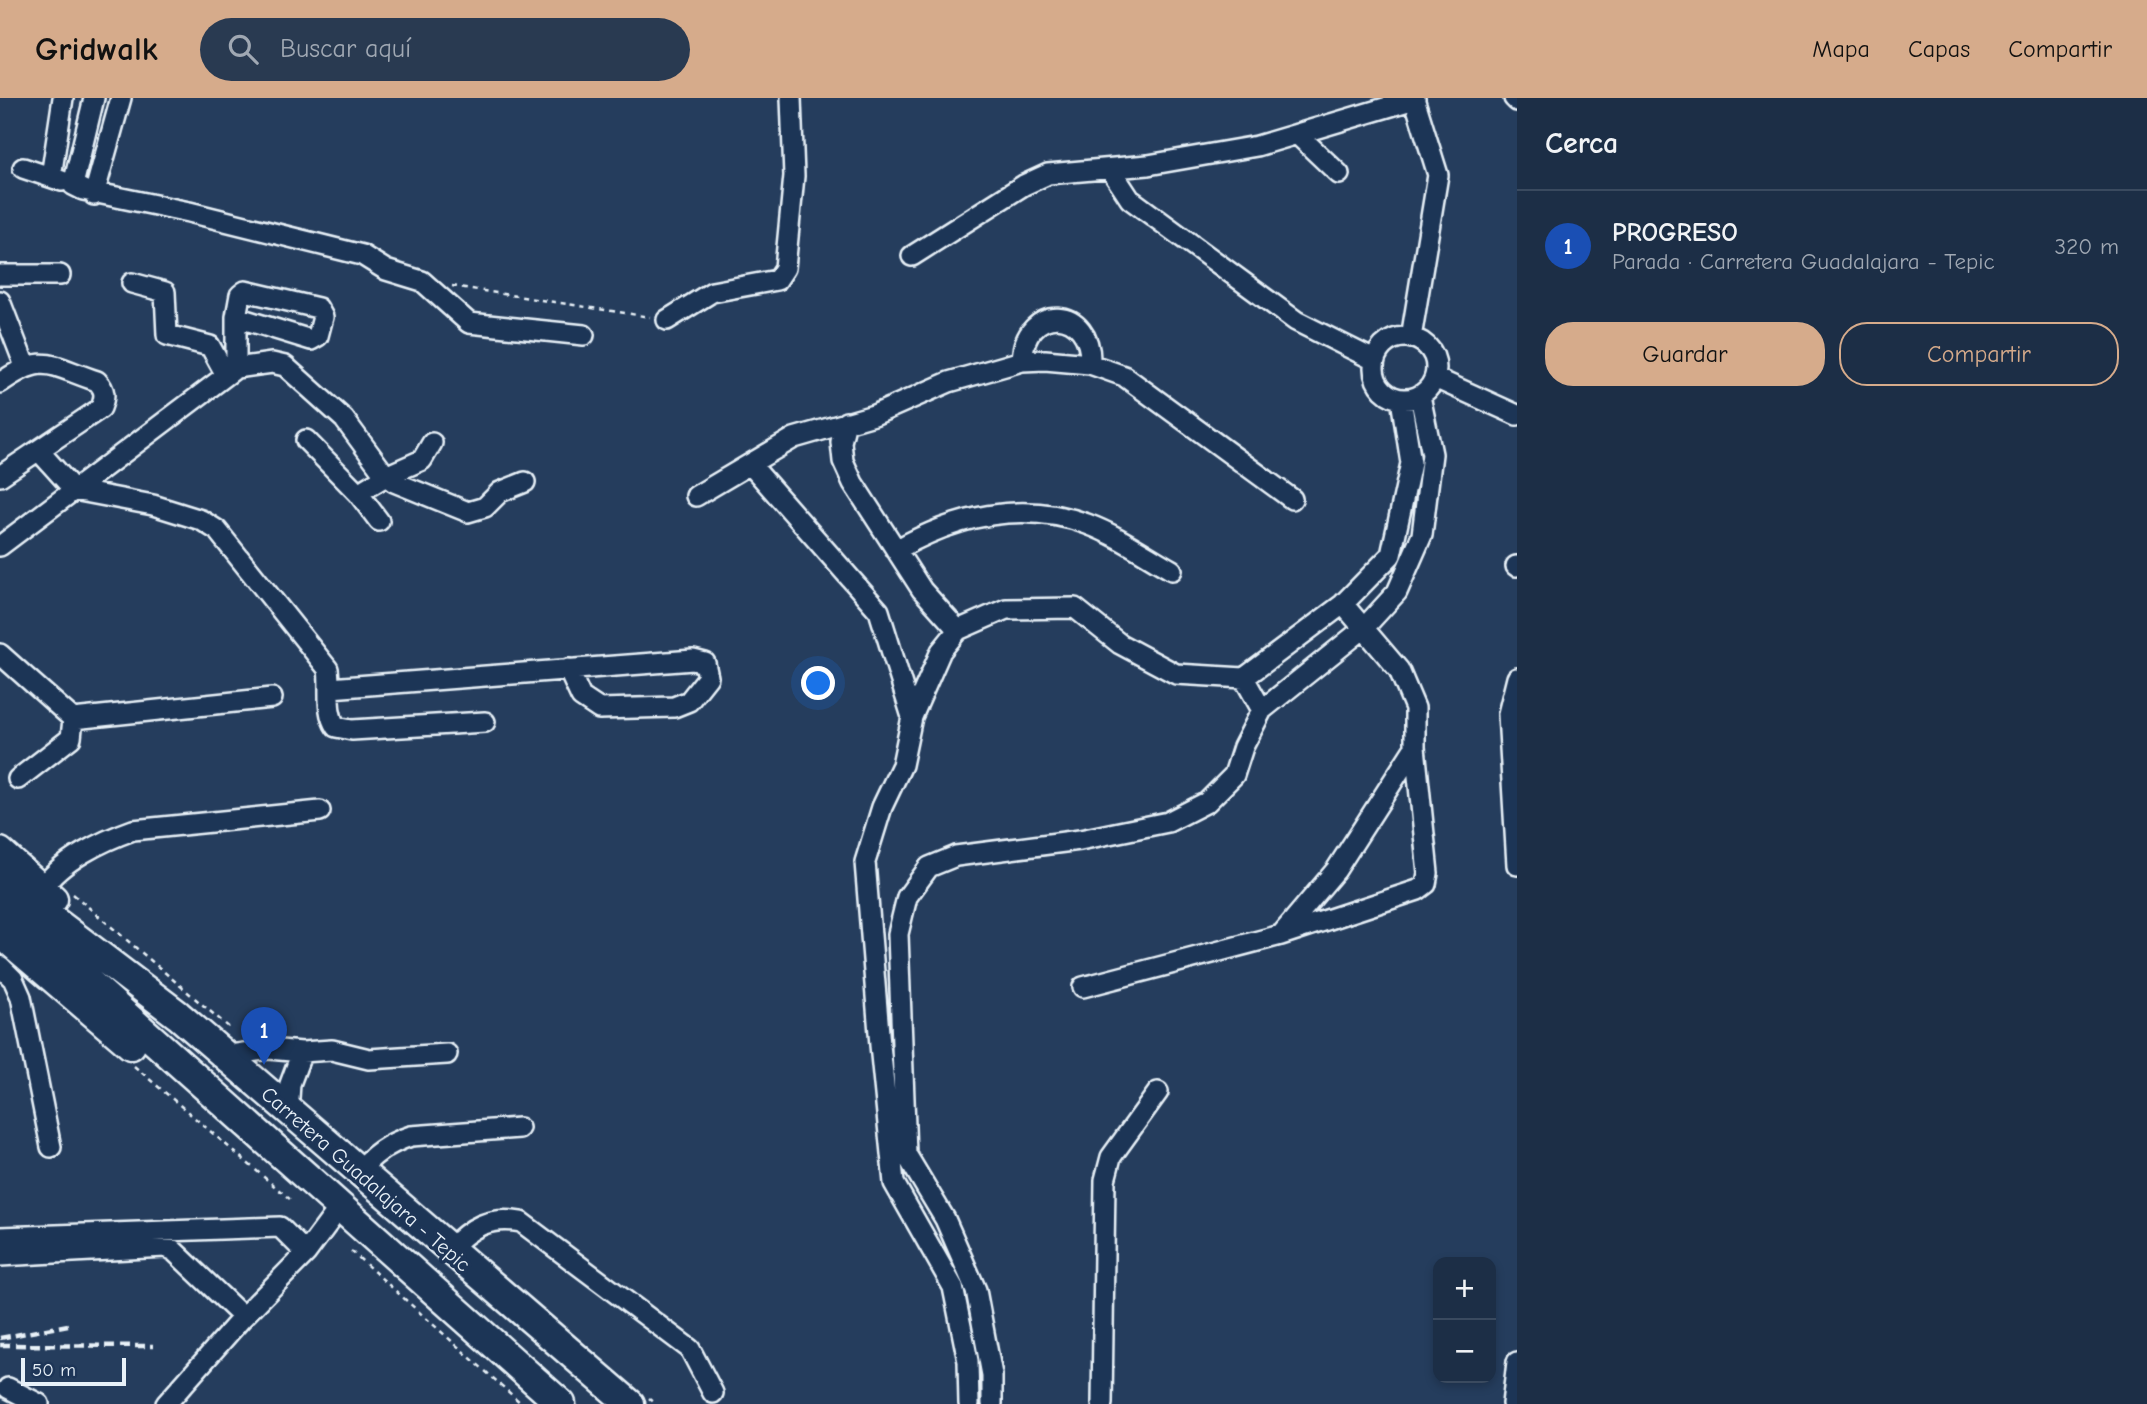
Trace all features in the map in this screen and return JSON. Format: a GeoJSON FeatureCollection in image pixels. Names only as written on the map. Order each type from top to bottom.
{"type":"FeatureCollection","features":[{"type":"Feature","properties":{"kind":"highway"},"geometry":{"type":"LineString","coordinates":[[0,852],[139,972],[178,1015]]}},
{"type":"Feature","properties":{"kind":"highway","name":"Carretera Guadalajara - Tepic"},"geometry":{"type":"LineString","coordinates":[[0,880],[178,1015],[288,1113],[630,1404]]}},
{"type":"Feature","properties":{"kind":"highway","name":"Carretera Guadalajara - Tepic"},"geometry":{"type":"LineString","coordinates":[[0,903],[561,1404]]}},
{"type":"Feature","properties":{"kind":"highway"},"geometry":{"type":"LineString","coordinates":[[1,938],[158,1068],[275,1149]]}},
{"type":"Feature","properties":{"kind":"street"},"geometry":{"type":"LineString","coordinates":[[51,177],[63,98]]}},
{"type":"Feature","properties":{"kind":"street"},"geometry":{"type":"LineString","coordinates":[[73,185],[94,98]]}},
{"type":"Feature","properties":{"kind":"street"},"geometry":{"type":"LineString","coordinates":[[94,195],[121,98]]}},
{"type":"Feature","properties":{"kind":"street"},"geometry":{"type":"LineString","coordinates":[[667,320],[712,292],[777,280],[785,268],[794,176],[792,98]]}},
{"type":"Feature","properties":{"kind":"street"},"geometry":{"type":"LineString","coordinates":[[912,256],[1024,186],[1048,174],[1111,170],[1257,146],[1415,99],[1438,175],[1411,338]]}},
{"type":"Feature","properties":{"kind":"street"},"geometry":{"type":"LineString","coordinates":[[1297,134],[1339,174]]}},
{"type":"Feature","properties":{"kind":"street"},"geometry":{"type":"LineString","coordinates":[[23,168],[94,195],[189,212],[362,255],[386,270],[422,281],[469,323],[584,335]]}},
{"type":"Feature","properties":{"kind":"street"},"geometry":{"type":"LineString","coordinates":[[1111,170],[1130,200],[1296,321],[1374,360]]}},
{"type":"Feature","properties":{"kind":"street"},"geometry":{"type":"LineString","coordinates":[[0,275],[60,275]]}},
{"type":"Feature","properties":{"kind":"street"},"geometry":{"type":"LineString","coordinates":[[132,283],[165,292],[167,335],[211,346],[231,372]]}},
{"type":"Feature","properties":{"kind":"street"},"geometry":{"type":"LineString","coordinates":[[0,301],[25,366]]}},
{"type":"Feature","properties":{"kind":"street"},"geometry":{"type":"LineString","coordinates":[[231,372],[236,317]]}},
{"type":"Feature","properties":{"kind":"street"},"geometry":{"type":"LineString","coordinates":[[1022,361],[1023,342],[1032,327],[1049,319],[1067,319],[1083,329],[1091,346],[1090,364]]}},
{"type":"Feature","properties":{"kind":"street"},"geometry":{"type":"LineString","coordinates":[[1395,338],[1411,338],[1425,345],[1433,354],[1435,378],[1410,398],[1384,392],[1375,378],[1374,360],[1382,347],[1395,338]]}},
{"type":"Feature","properties":{"kind":"street"},"geometry":{"type":"LineString","coordinates":[[696,496],[794,438],[874,415],[949,382],[1022,361],[1090,364],[1124,376],[1292,499]]}},
{"type":"Feature","properties":{"kind":"street"},"geometry":{"type":"LineString","coordinates":[[0,383],[25,366],[45,363],[97,380],[104,387],[101,408],[0,476]]}},
{"type":"Feature","properties":{"kind":"street"},"geometry":{"type":"LineString","coordinates":[[0,546],[231,372],[272,363],[285,366],[344,419],[386,476],[394,482],[468,512],[485,507],[500,492],[525,482]]}},
{"type":"Feature","properties":{"kind":"street"},"geometry":{"type":"LineString","coordinates":[[1435,378],[1517,415]]}},
{"type":"Feature","properties":{"kind":"street"},"geometry":{"type":"LineString","coordinates":[[970,1404],[953,1287],[894,1183],[880,1045],[866,862],[882,807],[902,765],[912,717],[942,650],[958,630],[1006,608],[1075,608],[1120,644],[1176,674],[1244,678],[1343,604],[1391,555],[1411,463],[1410,398]]}},
{"type":"Feature","properties":{"kind":"street"},"geometry":{"type":"LineString","coordinates":[[992,1404],[992,1375],[976,1290],[954,1240],[906,1154],[898,934],[907,897],[929,867],[956,856],[1080,840],[1168,822],[1207,802],[1234,775],[1243,747],[1262,710],[1363,629],[1397,593],[1422,535],[1432,454],[1410,398]]}},
{"type":"Feature","properties":{"kind":"street"},"geometry":{"type":"LineString","coordinates":[[846,422],[841,442],[843,461],[853,483],[922,590],[958,630]]}},
{"type":"Feature","properties":{"kind":"street"},"geometry":{"type":"LineString","coordinates":[[306,440],[358,493],[379,521]]}},
{"type":"Feature","properties":{"kind":"street"},"geometry":{"type":"LineString","coordinates":[[358,493],[386,476],[422,460],[432,443]]}},
{"type":"Feature","properties":{"kind":"street"},"geometry":{"type":"LineString","coordinates":[[39,451],[75,490],[153,505],[201,520],[217,530],[328,668],[331,688],[328,715],[336,727],[352,730],[485,722]]}},
{"type":"Feature","properties":{"kind":"street"},"geometry":{"type":"LineString","coordinates":[[750,464],[879,611],[912,717]]}},
{"type":"Feature","properties":{"kind":"street"},"geometry":{"type":"LineString","coordinates":[[896,550],[932,529],[960,520],[1005,514],[1046,516],[1086,524],[1172,570]]}},
{"type":"Feature","properties":{"kind":"street"},"geometry":{"type":"LineString","coordinates":[[1083,987],[1281,935],[1418,890],[1426,884],[1428,873],[1415,747],[1415,708],[1399,670],[1343,604]]}},
{"type":"Feature","properties":{"kind":"street"},"geometry":{"type":"LineString","coordinates":[[0,654],[73,719],[272,698]]}},
{"type":"Feature","properties":{"kind":"street"},"geometry":{"type":"LineString","coordinates":[[331,688],[568,669],[693,660],[705,663],[708,677],[689,701],[674,707],[599,709],[581,697],[568,669]]}},
{"type":"Feature","properties":{"kind":"street"},"geometry":{"type":"LineString","coordinates":[[1244,678],[1262,710]]}},
{"type":"Feature","properties":{"kind":"street"},"geometry":{"type":"LineString","coordinates":[[1517,678],[1508,714],[1517,865]]}},
{"type":"Feature","properties":{"kind":"street"},"geometry":{"type":"LineString","coordinates":[[18,779],[71,738],[73,719]]}},
{"type":"Feature","properties":{"kind":"street"},"geometry":{"type":"LineString","coordinates":[[1281,935],[1336,870],[1415,747]]}},
{"type":"Feature","properties":{"kind":"street"},"geometry":{"type":"LineString","coordinates":[[41,889],[50,875],[67,864],[113,837],[133,830],[320,811]]}},
{"type":"Feature","properties":{"kind":"street"},"geometry":{"type":"LineString","coordinates":[[0,966],[12,979],[22,997],[51,1147]]}},
{"type":"Feature","properties":{"kind":"street"},"geometry":{"type":"LineString","coordinates":[[880,1045],[902,1041]]}},
{"type":"Feature","properties":{"kind":"street"},"geometry":{"type":"LineString","coordinates":[[224,1056],[269,1049],[302,1052],[332,1050],[369,1059],[447,1054]]}},
{"type":"Feature","properties":{"kind":"street"},"geometry":{"type":"LineString","coordinates":[[288,1113],[290,1084],[302,1052]]}},
{"type":"Feature","properties":{"kind":"street"},"geometry":{"type":"LineString","coordinates":[[1102,1404],[1105,1180],[1111,1157],[1158,1092]]}},
{"type":"Feature","properties":{"kind":"street"},"geometry":{"type":"LineString","coordinates":[[358,1173],[370,1157],[396,1140],[411,1136],[519,1128]]}},
{"type":"Feature","properties":{"kind":"street"},"geometry":{"type":"LineString","coordinates":[[902,1196],[924,1184]]}},
{"type":"Feature","properties":{"kind":"street"},"geometry":{"type":"LineString","coordinates":[[166,1404],[243,1317],[306,1253],[340,1206]]}},
{"type":"Feature","properties":{"kind":"street"},"geometry":{"type":"LineString","coordinates":[[449,1250],[482,1222],[507,1219],[522,1222],[690,1349],[713,1393]]}},
{"type":"Feature","properties":{"kind":"street"},"geometry":{"type":"LineString","coordinates":[[0,1237],[280,1227],[306,1253]]}},
{"type":"Feature","properties":{"kind":"street"},"geometry":{"type":"LineString","coordinates":[[933,1250],[954,1240]]}},
{"type":"Feature","properties":{"kind":"street"},"geometry":{"type":"LineString","coordinates":[[0,1256],[165,1247],[173,1251],[243,1317]]}},
{"type":"Feature","properties":{"kind":"street"},"geometry":{"type":"LineString","coordinates":[[1512,1404],[1517,1362]]}},
{"type":"Feature","properties":{"kind":"street"},"geometry":{"type":"LineString","coordinates":[[968,1378],[992,1375]]}},
{"type":"Feature","properties":{"kind":"street"},"geometry":{"type":"LineString","coordinates":[[8,1388],[39,1404]]}},
{"type":"Feature","properties":{"kind":"path"},"geometry":{"type":"LineString","coordinates":[[422,281],[667,320]]}},
{"type":"Feature","properties":{"kind":"path"},"geometry":{"type":"LineString","coordinates":[[129,940],[231,1029]]}},
{"type":"Feature","properties":{"kind":"path"},"geometry":{"type":"LineString","coordinates":[[125,1058],[292,1201]]}},
{"type":"Feature","properties":{"kind":"path"},"geometry":{"type":"LineString","coordinates":[[351,1251],[522,1404]]}},
{"type":"Feature","properties":{"kind":"railway"},"geometry":{"type":"LineString","coordinates":[[0,1338],[68,1325]]}},
{"type":"Feature","properties":{"kind":"railway"},"geometry":{"type":"LineString","coordinates":[[0,1345],[153,1346]]}},
{"type":"Feature","properties":{"kind":"place","name":"PROGRESO"},"geometry":{"type":"Point","coordinates":[264,1065]}}]}
